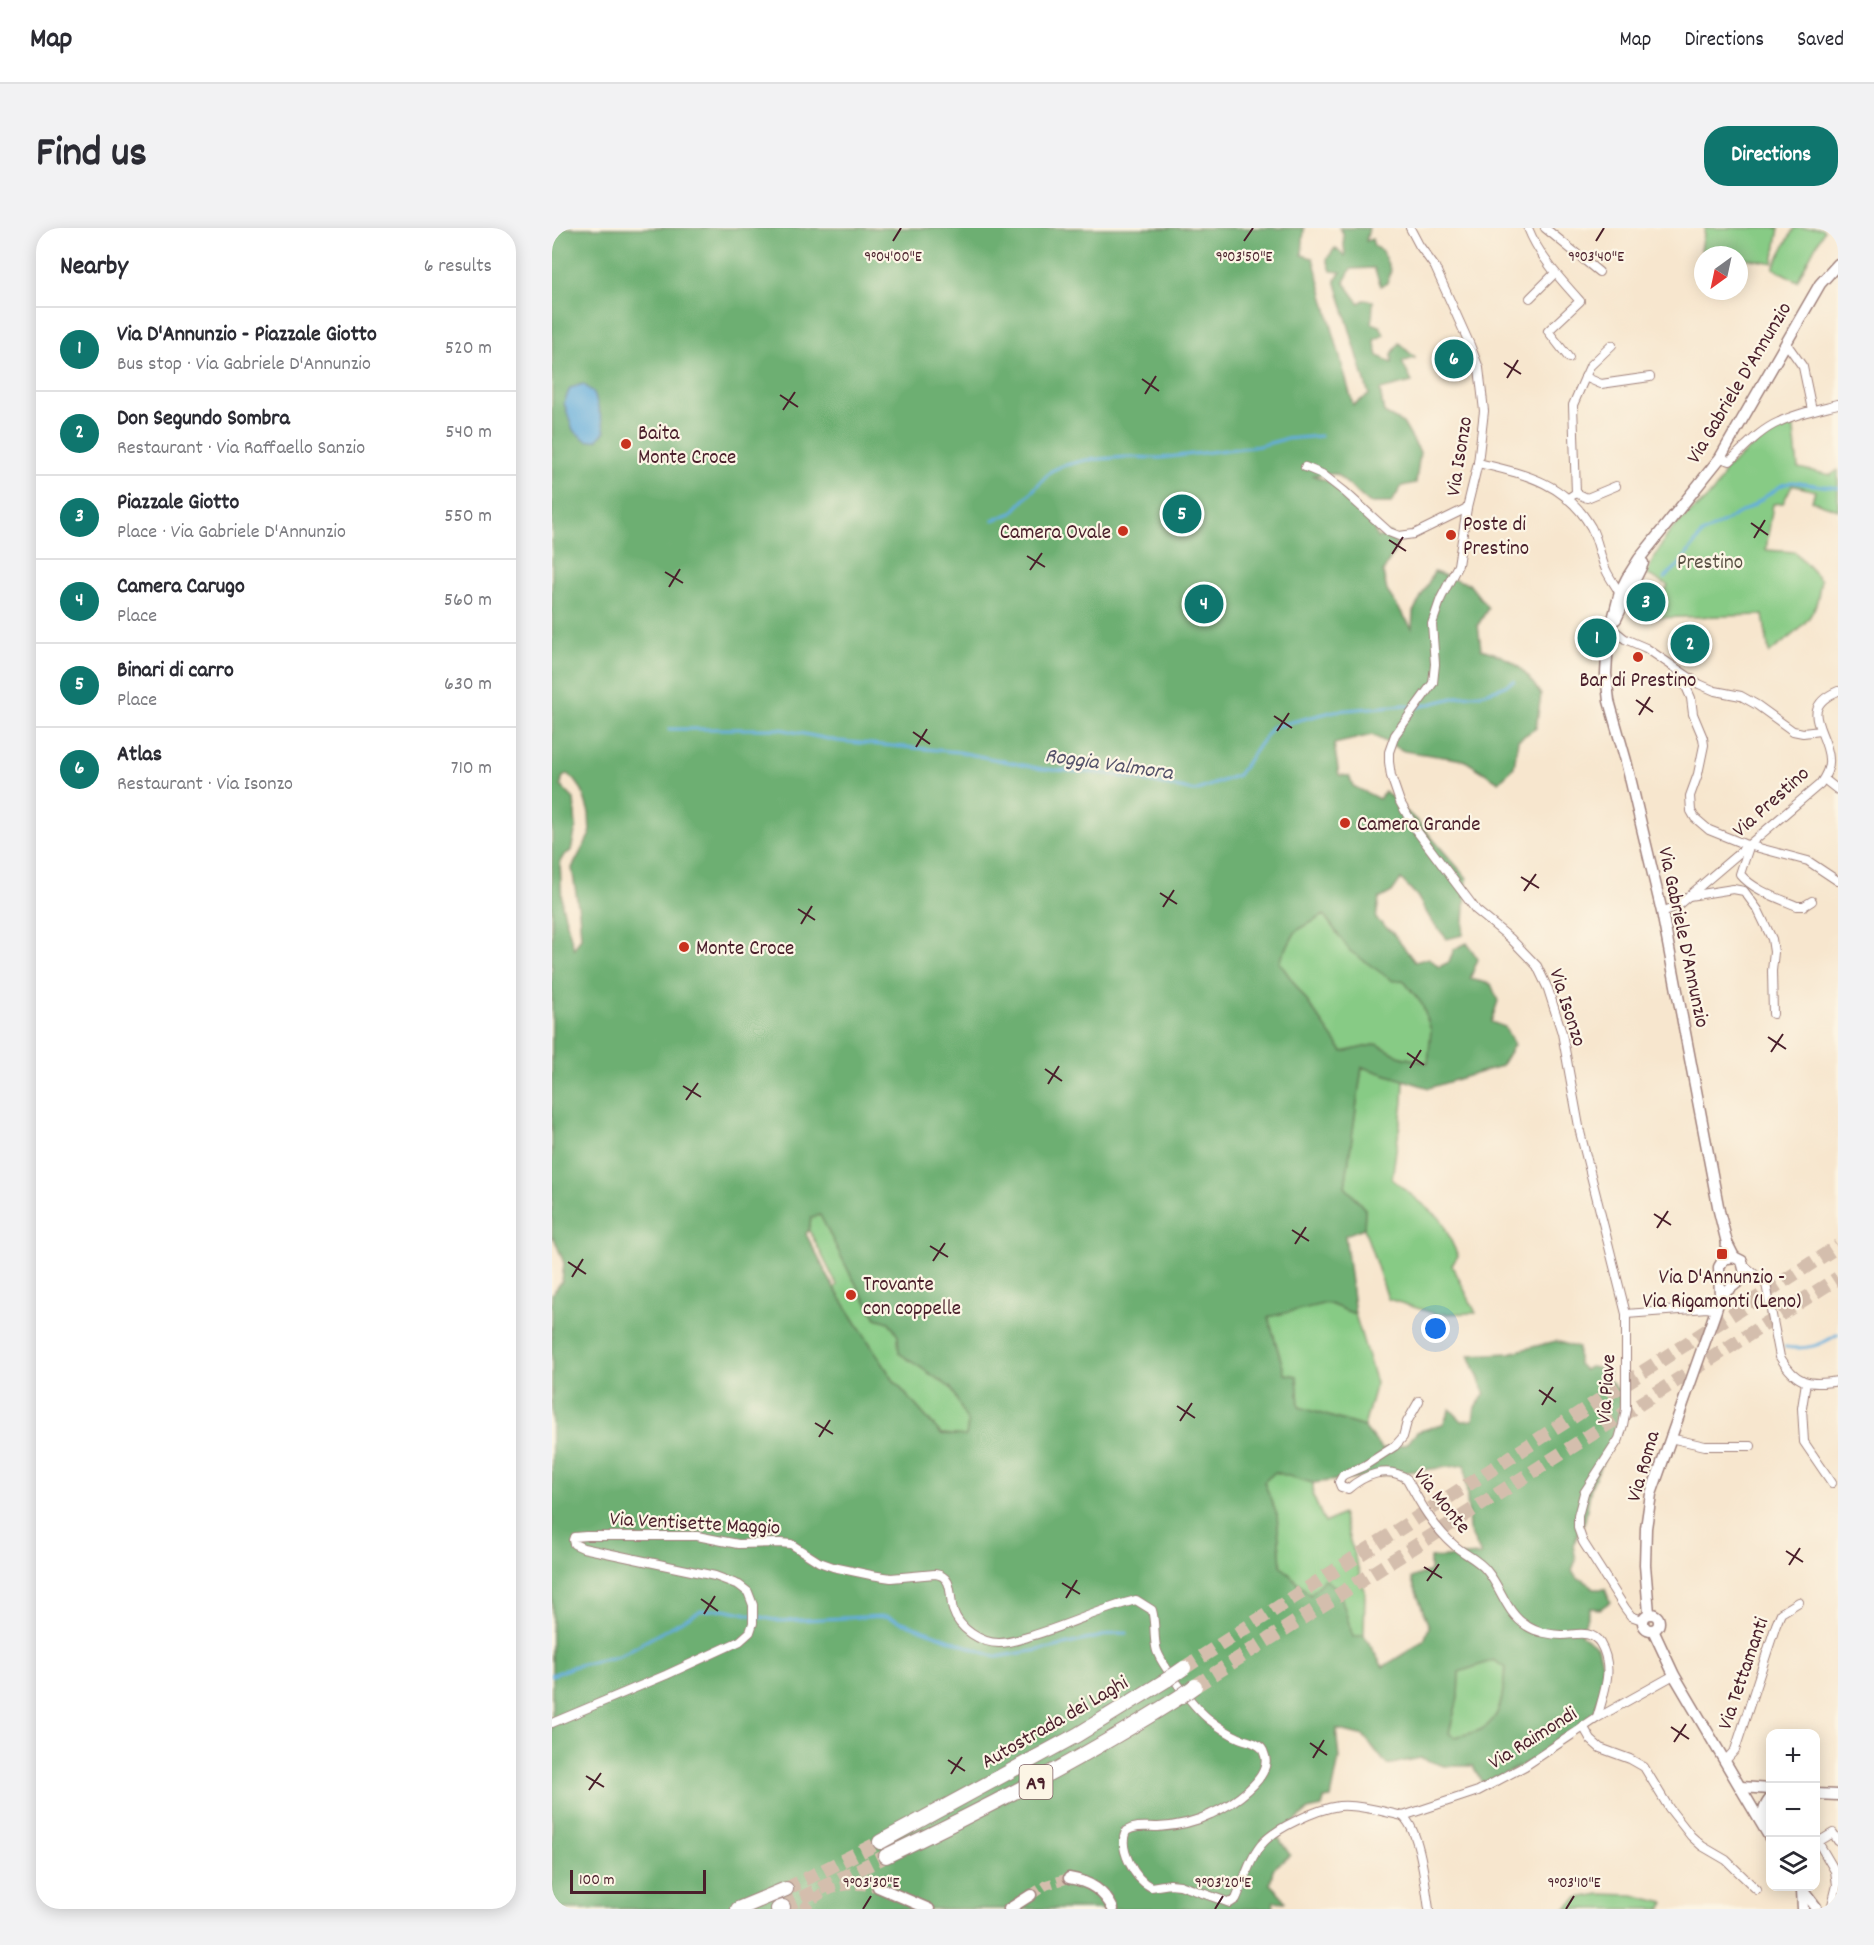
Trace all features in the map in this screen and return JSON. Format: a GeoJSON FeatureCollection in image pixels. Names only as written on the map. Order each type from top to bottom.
{"type":"FeatureCollection","features":[{"type":"Feature","properties":{"kind":"highway","name":"Autostrada dei Laghi"},"geometry":{"type":"LineString","coordinates":[[880,1842],[1040,1755],[1185,1668]]}},
{"type":"Feature","properties":{"kind":"highway","name":"Autostrada dei Laghi"},"geometry":{"type":"LineString","coordinates":[[886,1856],[962,1820],[1091,1752],[1196,1686]]}},
{"type":"Feature","properties":{"kind":"highway"},"geometry":{"type":"LineString","coordinates":[[738,1909],[786,1889]]}},
{"type":"Feature","properties":{"kind":"main road","name":"Via Gabriele D'Annunzio"},"geometry":{"type":"LineString","coordinates":[[1618,611],[1620,592],[1627,578],[1720,458],[1820,284],[1838,264]]}},
{"type":"Feature","properties":{"kind":"main road","name":"Via Gabriele D'Annunzio"},"geometry":{"type":"LineString","coordinates":[[1648,549],[1610,632],[1606,674],[1609,701],[1626,761],[1662,912],[1726,1243],[1726,1256],[1729,1258]]}},
{"type":"Feature","properties":{"kind":"main road"},"geometry":{"type":"LineString","coordinates":[[1716,1310],[1720,1297],[1719,1267],[1729,1258],[1742,1261],[1745,1273],[1720,1297]]}},
{"type":"Feature","properties":{"kind":"main road"},"geometry":{"type":"LineString","coordinates":[[1721,1277],[1728,1282],[1739,1281]]}},
{"type":"Feature","properties":{"kind":"main road","name":"Via Roma"},"geometry":{"type":"LineString","coordinates":[[1646,1617],[1646,1528],[1651,1494],[1716,1310]]}},
{"type":"Feature","properties":{"kind":"main road"},"geometry":{"type":"LineString","coordinates":[[1646,1617],[1645,1628],[1653,1630],[1674,1675],[1766,1830]]}},
{"type":"Feature","properties":{"kind":"main road"},"geometry":{"type":"LineString","coordinates":[[1741,1787],[1766,1789]]}},
{"type":"Feature","properties":{"kind":"main road"},"geometry":{"type":"LineString","coordinates":[[1820,1794],[1838,1795]]}},
{"type":"Feature","properties":{"kind":"main road"},"geometry":{"type":"LineString","coordinates":[[1766,1804],[1763,1815],[1766,1825]]}},
{"type":"Feature","properties":{"kind":"main road"},"geometry":{"type":"LineString","coordinates":[[1069,1878],[1082,1880],[1098,1888],[1110,1901],[1113,1909]]}},
{"type":"Feature","properties":{"kind":"main road"},"geometry":{"type":"LineString","coordinates":[[878,1887],[929,1909]]}},
{"type":"Feature","properties":{"kind":"main road"},"geometry":{"type":"LineString","coordinates":[[1801,1891],[1803,1909]]}},
{"type":"Feature","properties":{"kind":"main road"},"geometry":{"type":"LineString","coordinates":[[1803,1891],[1817,1908]]}},
{"type":"Feature","properties":{"kind":"main road"},"geometry":{"type":"LineString","coordinates":[[1009,1909],[1031,1895]]}},
{"type":"Feature","properties":{"kind":"street","name":"Via Isonzo"},"geometry":{"type":"LineString","coordinates":[[1410,228],[1419,246],[1435,267],[1455,307],[1479,368],[1484,411],[1478,463],[1467,508],[1458,565],[1441,598],[1432,624],[1435,664],[1433,682],[1391,743],[1389,762],[1391,776],[1401,802],[1416,830],[1461,891],[1476,910],[1518,946],[1537,966],[1548,989],[1562,1033],[1580,1132]]}},
{"type":"Feature","properties":{"kind":"street"},"geometry":{"type":"LineString","coordinates":[[1528,228],[1533,241],[1555,273],[1580,301],[1548,331],[1569,358]]}},
{"type":"Feature","properties":{"kind":"street"},"geometry":{"type":"LineString","coordinates":[[1545,228],[1599,272]]}},
{"type":"Feature","properties":{"kind":"street"},"geometry":{"type":"LineString","coordinates":[[1530,298],[1555,273]]}},
{"type":"Feature","properties":{"kind":"street"},"geometry":{"type":"LineString","coordinates":[[1786,343],[1803,367],[1812,410]]}},
{"type":"Feature","properties":{"kind":"street"},"geometry":{"type":"LineString","coordinates":[[1576,493],[1573,405],[1590,366],[1612,345]]}},
{"type":"Feature","properties":{"kind":"street"},"geometry":{"type":"LineString","coordinates":[[1585,377],[1601,384],[1650,377]]}},
{"type":"Feature","properties":{"kind":"street"},"geometry":{"type":"LineString","coordinates":[[1720,458],[1730,461],[1777,422],[1812,410],[1838,405]]}},
{"type":"Feature","properties":{"kind":"street"},"geometry":{"type":"LineString","coordinates":[[1478,463],[1524,475],[1552,486],[1567,499],[1591,528],[1610,577],[1618,611]]}},
{"type":"Feature","properties":{"kind":"street"},"geometry":{"type":"LineString","coordinates":[[1305,467],[1322,474],[1389,532],[1399,536],[1414,534],[1467,508]]}},
{"type":"Feature","properties":{"kind":"street"},"geometry":{"type":"LineString","coordinates":[[1576,493],[1587,498],[1616,486]]}},
{"type":"Feature","properties":{"kind":"street"},"geometry":{"type":"LineString","coordinates":[[1567,499],[1576,493]]}},
{"type":"Feature","properties":{"kind":"street"},"geometry":{"type":"LineString","coordinates":[[1610,577],[1618,582],[1627,578]]}},
{"type":"Feature","properties":{"kind":"street"},"geometry":{"type":"LineString","coordinates":[[1610,577],[1620,592]]}},
{"type":"Feature","properties":{"kind":"street"},"geometry":{"type":"LineString","coordinates":[[1610,632],[1646,648],[1707,688],[1741,696],[1793,732],[1820,731]]}},
{"type":"Feature","properties":{"kind":"street"},"geometry":{"type":"LineString","coordinates":[[1679,671],[1691,698],[1693,714],[1704,745],[1698,774],[1690,796],[1690,811],[1708,830],[1749,846],[1808,861],[1838,881]]}},
{"type":"Feature","properties":{"kind":"street","name":"Via Prestino"},"geometry":{"type":"LineString","coordinates":[[1662,912],[1677,906],[1824,779],[1829,758],[1820,731],[1818,707],[1823,699],[1838,691]]}},
{"type":"Feature","properties":{"kind":"street"},"geometry":{"type":"LineString","coordinates":[[1824,779],[1838,790]]}},
{"type":"Feature","properties":{"kind":"street"},"geometry":{"type":"LineString","coordinates":[[1749,846],[1740,874],[1745,880],[1797,906],[1804,906],[1812,902]]}},
{"type":"Feature","properties":{"kind":"street"},"geometry":{"type":"LineString","coordinates":[[1687,896],[1733,889],[1744,891],[1749,897],[1772,939],[1774,952],[1773,1014]]}},
{"type":"Feature","properties":{"kind":"street","name":"Via Piave"},"geometry":{"type":"LineString","coordinates":[[1580,1132],[1626,1314],[1626,1409],[1619,1439],[1584,1493],[1578,1522],[1584,1542],[1631,1616],[1646,1617]]}},
{"type":"Feature","properties":{"kind":"street"},"geometry":{"type":"LineString","coordinates":[[1744,1265],[1766,1284],[1780,1357],[1787,1368],[1806,1382],[1818,1385],[1838,1381]]}},
{"type":"Feature","properties":{"kind":"street"},"geometry":{"type":"LineString","coordinates":[[1739,1281],[1756,1277]]}},
{"type":"Feature","properties":{"kind":"street"},"geometry":{"type":"LineString","coordinates":[[1626,1314],[1707,1308],[1716,1310]]}},
{"type":"Feature","properties":{"kind":"street"},"geometry":{"type":"LineString","coordinates":[[1806,1382],[1802,1408],[1804,1442],[1832,1483]]}},
{"type":"Feature","properties":{"kind":"street","name":"Via Monte"},"geometry":{"type":"LineString","coordinates":[[1419,1401],[1407,1422],[1403,1437],[1395,1446],[1364,1466],[1343,1475],[1339,1482],[1341,1487],[1348,1489],[1358,1480],[1376,1473],[1402,1475],[1407,1479],[1434,1524],[1460,1550],[1487,1570],[1503,1599],[1515,1616],[1526,1626],[1538,1632],[1550,1634],[1593,1635],[1600,1643],[1609,1671],[1597,1718]]}},
{"type":"Feature","properties":{"kind":"street"},"geometry":{"type":"LineString","coordinates":[[1670,1438],[1705,1446],[1751,1446]]}},
{"type":"Feature","properties":{"kind":"street","name":"Via Ventisette Maggio"},"geometry":{"type":"LineString","coordinates":[[552,1723],[740,1641],[750,1632],[753,1623],[753,1605],[745,1589],[726,1580],[583,1548],[574,1544],[573,1540],[578,1536],[679,1535],[738,1544],[780,1543],[791,1545],[819,1562],[833,1567],[871,1575],[891,1578],[942,1575],[947,1579],[950,1587],[952,1604],[958,1622],[977,1637],[1000,1643],[1052,1630],[1136,1600],[1152,1610],[1157,1650],[1162,1662],[1208,1719],[1237,1737],[1260,1746],[1266,1758],[1266,1764],[1246,1792],[1231,1804],[1209,1815],[1185,1824],[1140,1826],[1126,1831],[1123,1842],[1126,1853],[1143,1882],[1151,1887],[1180,1885],[1230,1903],[1236,1899],[1256,1851],[1278,1831],[1312,1814],[1339,1806],[1403,1816]]}},
{"type":"Feature","properties":{"kind":"street","name":"Via Tettamanti"},"geometry":{"type":"LineString","coordinates":[[1725,1761],[1735,1750],[1781,1613],[1799,1602]]}},
{"type":"Feature","properties":{"kind":"street","name":"Via Raimondi"},"geometry":{"type":"LineString","coordinates":[[1403,1816],[1475,1793],[1526,1766],[1583,1726],[1674,1675]]}},
{"type":"Feature","properties":{"kind":"street"},"geometry":{"type":"LineString","coordinates":[[1583,1726],[1591,1740],[1600,1748],[1644,1767],[1669,1808],[1691,1836],[1702,1846],[1726,1860],[1757,1890]]}},
{"type":"Feature","properties":{"kind":"street"},"geometry":{"type":"LineString","coordinates":[[1403,1816],[1412,1828],[1419,1853],[1429,1909]]}},
{"type":"Feature","properties":{"kind":"street"},"geometry":{"type":"LineString","coordinates":[[1831,1909],[1836,1885],[1835,1871],[1818,1842],[1833,1833],[1838,1841]]}},
{"type":"Feature","properties":{"kind":"green space"},"geometry":{"type":"Polygon","coordinates":[[[552,228],[1304,228],[1302,255],[1313,258],[1353,405],[1369,395],[1335,280],[1341,272],[1331,271],[1327,259],[1335,248],[1345,256],[1343,233],[1339,228],[1369,228],[1366,241],[1372,239],[1374,246],[1382,251],[1391,271],[1387,283],[1381,286],[1374,268],[1351,269],[1344,282],[1359,303],[1364,300],[1373,301],[1372,323],[1380,326],[1384,335],[1374,340],[1378,356],[1392,363],[1392,354],[1399,343],[1415,358],[1402,362],[1412,382],[1380,390],[1384,413],[1403,423],[1420,452],[1416,483],[1402,486],[1391,503],[1369,503],[1336,474],[1312,475],[1332,483],[1372,521],[1377,538],[1390,533],[1397,546],[1383,572],[1387,591],[1412,628],[1413,612],[1434,572],[1469,584],[1488,608],[1478,625],[1481,649],[1501,656],[1516,665],[1529,677],[1541,695],[1536,728],[1518,740],[1514,767],[1499,782],[1464,760],[1404,751],[1372,735],[1334,744],[1339,775],[1349,776],[1353,786],[1379,799],[1385,791],[1418,822],[1467,878],[1463,935],[1447,939],[1431,920],[1417,896],[1401,879],[1392,892],[1379,899],[1376,919],[1392,932],[1415,962],[1429,958],[1439,967],[1449,962],[1454,949],[1467,943],[1478,959],[1470,979],[1491,984],[1498,1001],[1491,1022],[1505,1027],[1514,1045],[1501,1066],[1429,1088],[1362,1067],[1345,1187],[1365,1209],[1364,1228],[1345,1235],[1355,1314],[1327,1303],[1268,1317],[1285,1374],[1297,1376],[1299,1407],[1364,1427],[1382,1449],[1407,1444],[1417,1432],[1443,1424],[1450,1409],[1462,1421],[1473,1420],[1475,1407],[1485,1394],[1469,1355],[1509,1353],[1556,1341],[1578,1348],[1578,1364],[1584,1370],[1590,1367],[1609,1370],[1608,1379],[1622,1394],[1613,1439],[1591,1487],[1585,1520],[1573,1545],[1576,1560],[1572,1570],[1577,1578],[1583,1579],[1593,1589],[1605,1589],[1610,1602],[1600,1609],[1590,1608],[1581,1635],[1598,1647],[1605,1676],[1594,1713],[1544,1754],[1483,1785],[1473,1766],[1444,1766],[1421,1758],[1387,1765],[1364,1736],[1336,1729],[1339,1759],[1331,1798],[1324,1799],[1322,1807],[1308,1810],[1278,1837],[1290,1855],[1273,1869],[1270,1884],[1285,1902],[1274,1901],[1273,1909],[552,1909],[552,1294],[562,1281],[564,1263],[554,1238],[552,1238],[552,228]],[[567,774],[562,778],[561,786],[574,799],[576,827],[571,851],[564,855],[560,862],[562,905],[574,949],[581,937],[572,868],[590,834],[589,813],[582,790],[575,780],[567,774]],[[1324,915],[1296,931],[1279,962],[1343,1052],[1377,1044],[1401,1057],[1428,1063],[1431,1030],[1422,1004],[1403,980],[1393,981],[1350,951],[1324,915]],[[820,1215],[811,1218],[806,1234],[834,1288],[894,1381],[941,1434],[966,1436],[968,1423],[951,1388],[899,1353],[898,1336],[889,1322],[876,1318],[820,1215]],[[1465,1465],[1313,1483],[1275,1472],[1264,1482],[1277,1515],[1281,1566],[1310,1595],[1324,1579],[1339,1589],[1353,1637],[1364,1635],[1383,1667],[1424,1641],[1429,1627],[1411,1578],[1430,1571],[1430,1558],[1481,1555],[1469,1530],[1465,1465]],[[1494,1660],[1459,1672],[1458,1698],[1449,1733],[1454,1737],[1479,1730],[1495,1717],[1503,1693],[1505,1668],[1494,1660]]]}},
{"type":"Feature","properties":{"kind":"green space"},"geometry":{"type":"Polygon","coordinates":[[[1705,228],[1779,228],[1773,263],[1748,259],[1748,246],[1702,246],[1705,228]]]}},
{"type":"Feature","properties":{"kind":"green space"},"geometry":{"type":"Polygon","coordinates":[[[1794,228],[1824,230],[1797,281],[1773,268],[1794,228]]]}},
{"type":"Feature","properties":{"kind":"green space","name":"Prestino"},"geometry":{"type":"Polygon","coordinates":[[[1793,421],[1798,468],[1831,475],[1838,470],[1838,510],[1812,501],[1815,491],[1792,485],[1783,503],[1773,504],[1766,550],[1795,552],[1821,580],[1816,604],[1808,618],[1796,632],[1769,653],[1763,615],[1651,618],[1668,585],[1646,574],[1669,533],[1715,489],[1724,470],[1763,438],[1793,421]]]}},
{"type":"Feature","properties":{"kind":"green space"},"geometry":{"type":"Polygon","coordinates":[[[1324,915],[1350,951],[1403,980],[1422,1004],[1431,1030],[1429,1063],[1401,1057],[1377,1044],[1343,1052],[1279,962],[1296,931],[1324,915]]]}},
{"type":"Feature","properties":{"kind":"green space"},"geometry":{"type":"Polygon","coordinates":[[[1362,1067],[1404,1080],[1392,1179],[1441,1219],[1458,1256],[1452,1265],[1476,1313],[1436,1314],[1388,1299],[1364,1228],[1365,1209],[1345,1187],[1362,1067]]]}},
{"type":"Feature","properties":{"kind":"green space"},"geometry":{"type":"Polygon","coordinates":[[[820,1215],[876,1318],[889,1321],[898,1336],[899,1353],[951,1388],[968,1423],[966,1436],[941,1434],[894,1381],[834,1288],[837,1285],[809,1230],[811,1217],[820,1215]]]}},
{"type":"Feature","properties":{"kind":"green space"},"geometry":{"type":"Polygon","coordinates":[[[1327,1303],[1355,1314],[1376,1383],[1364,1427],[1299,1407],[1297,1376],[1285,1374],[1268,1316],[1327,1303]]]}},
{"type":"Feature","properties":{"kind":"green space"},"geometry":{"type":"Polygon","coordinates":[[[1275,1472],[1313,1483],[1313,1496],[1325,1523],[1342,1514],[1365,1591],[1364,1635],[1353,1637],[1281,1566],[1277,1515],[1264,1482],[1275,1472]]]}},
{"type":"Feature","properties":{"kind":"green space"},"geometry":{"type":"Polygon","coordinates":[[[1494,1660],[1505,1668],[1503,1693],[1495,1717],[1482,1729],[1454,1737],[1449,1733],[1458,1698],[1459,1672],[1494,1660]]]}},
{"type":"Feature","properties":{"kind":"green space"},"geometry":{"type":"Polygon","coordinates":[[[1600,1894],[1633,1895],[1665,1903],[1661,1909],[1565,1909],[1578,1898],[1600,1894]]]}},
{"type":"Feature","properties":{"kind":"water"},"geometry":{"type":"Polygon","coordinates":[[[583,384],[594,393],[605,431],[597,440],[587,441],[573,430],[564,403],[570,388],[583,384]]]}},
{"type":"Feature","properties":{"kind":"waterway"},"geometry":{"type":"LineString","coordinates":[[993,520],[1012,513],[1051,471],[1062,466],[1086,460],[1126,457],[1160,458],[1259,446],[1285,439],[1321,436]]}},
{"type":"Feature","properties":{"kind":"waterway","name":"Roggia Valmora"},"geometry":{"type":"LineString","coordinates":[[1664,578],[1679,565],[1702,534],[1752,506],[1782,485],[1792,482],[1838,488]]}},
{"type":"Feature","properties":{"kind":"waterway","name":"Roggia Valmora"},"geometry":{"type":"LineString","coordinates":[[669,729],[780,729],[838,741],[959,752],[1042,769],[1110,774],[1195,791],[1238,775],[1272,727],[1335,711],[1405,705],[1414,708],[1461,696],[1481,694],[1514,681]]}},
{"type":"Feature","properties":{"kind":"waterway"},"geometry":{"type":"LineString","coordinates":[[1785,1347],[1813,1346],[1838,1334]]}},
{"type":"Feature","properties":{"kind":"waterway"},"geometry":{"type":"LineString","coordinates":[[552,1675],[575,1666],[619,1656],[700,1611],[724,1609],[779,1621],[886,1616],[996,1657],[1051,1648],[1115,1633],[1127,1633]]}},
{"type":"Feature","properties":{"kind":"tunnel"},"geometry":{"type":"LineString","coordinates":[[1184,1668],[1838,1246]]}},
{"type":"Feature","properties":{"kind":"tunnel"},"geometry":{"type":"LineString","coordinates":[[1195,1686],[1838,1278]]}},
{"type":"Feature","properties":{"kind":"tunnel"},"geometry":{"type":"LineString","coordinates":[[786,1889],[880,1842]]}},
{"type":"Feature","properties":{"kind":"tunnel"},"geometry":{"type":"LineString","coordinates":[[783,1907],[886,1856]]}},
{"type":"Feature","properties":{"kind":"tunnel"},"geometry":{"type":"LineString","coordinates":[[1031,1895],[1046,1885],[1069,1878]]}},
{"type":"Feature","properties":{"kind":"tunnel"},"geometry":{"type":"LineString","coordinates":[[803,1909],[819,1895],[837,1888],[857,1885],[878,1887]]}},
{"type":"Feature","properties":{"kind":"place","name":"Atlas"},"geometry":{"type":"Point","coordinates":[1454,359]}},
{"type":"Feature","properties":{"kind":"place","name":"Baita Monte Croce"},"geometry":{"type":"Point","coordinates":[626,444]}},
{"type":"Feature","properties":{"kind":"place","name":"Binari di carro"},"geometry":{"type":"Point","coordinates":[1182,514]}},
{"type":"Feature","properties":{"kind":"place","name":"Camera Ovale"},"geometry":{"type":"Point","coordinates":[1123,531]}},
{"type":"Feature","properties":{"kind":"place","name":"Poste di Prestino"},"geometry":{"type":"Point","coordinates":[1451,535]}},
{"type":"Feature","properties":{"kind":"place","name":"Piazzale Giotto"},"geometry":{"type":"Point","coordinates":[1646,602]}},
{"type":"Feature","properties":{"kind":"place","name":"Camera Carugo"},"geometry":{"type":"Point","coordinates":[1204,604]}},
{"type":"Feature","properties":{"kind":"place","name":"Via D'Annunzio - Piazzale Giotto"},"geometry":{"type":"Point","coordinates":[1597,638]}},
{"type":"Feature","properties":{"kind":"place","name":"Don Segundo Sombra"},"geometry":{"type":"Point","coordinates":[1690,644]}},
{"type":"Feature","properties":{"kind":"place","name":"Bar di Prestino"},"geometry":{"type":"Point","coordinates":[1638,657]}},
{"type":"Feature","properties":{"kind":"place","name":"Camera Grande"},"geometry":{"type":"Point","coordinates":[1345,823]}},
{"type":"Feature","properties":{"kind":"place","name":"Monte Croce"},"geometry":{"type":"Point","coordinates":[684,947]}},
{"type":"Feature","properties":{"kind":"place","name":"Via D'Annunzio - Via Rigamonti (Leno)"},"geometry":{"type":"Point","coordinates":[1722,1254]}},
{"type":"Feature","properties":{"kind":"place","name":"Trovante con coppelle"},"geometry":{"type":"Point","coordinates":[851,1295]}}]}
